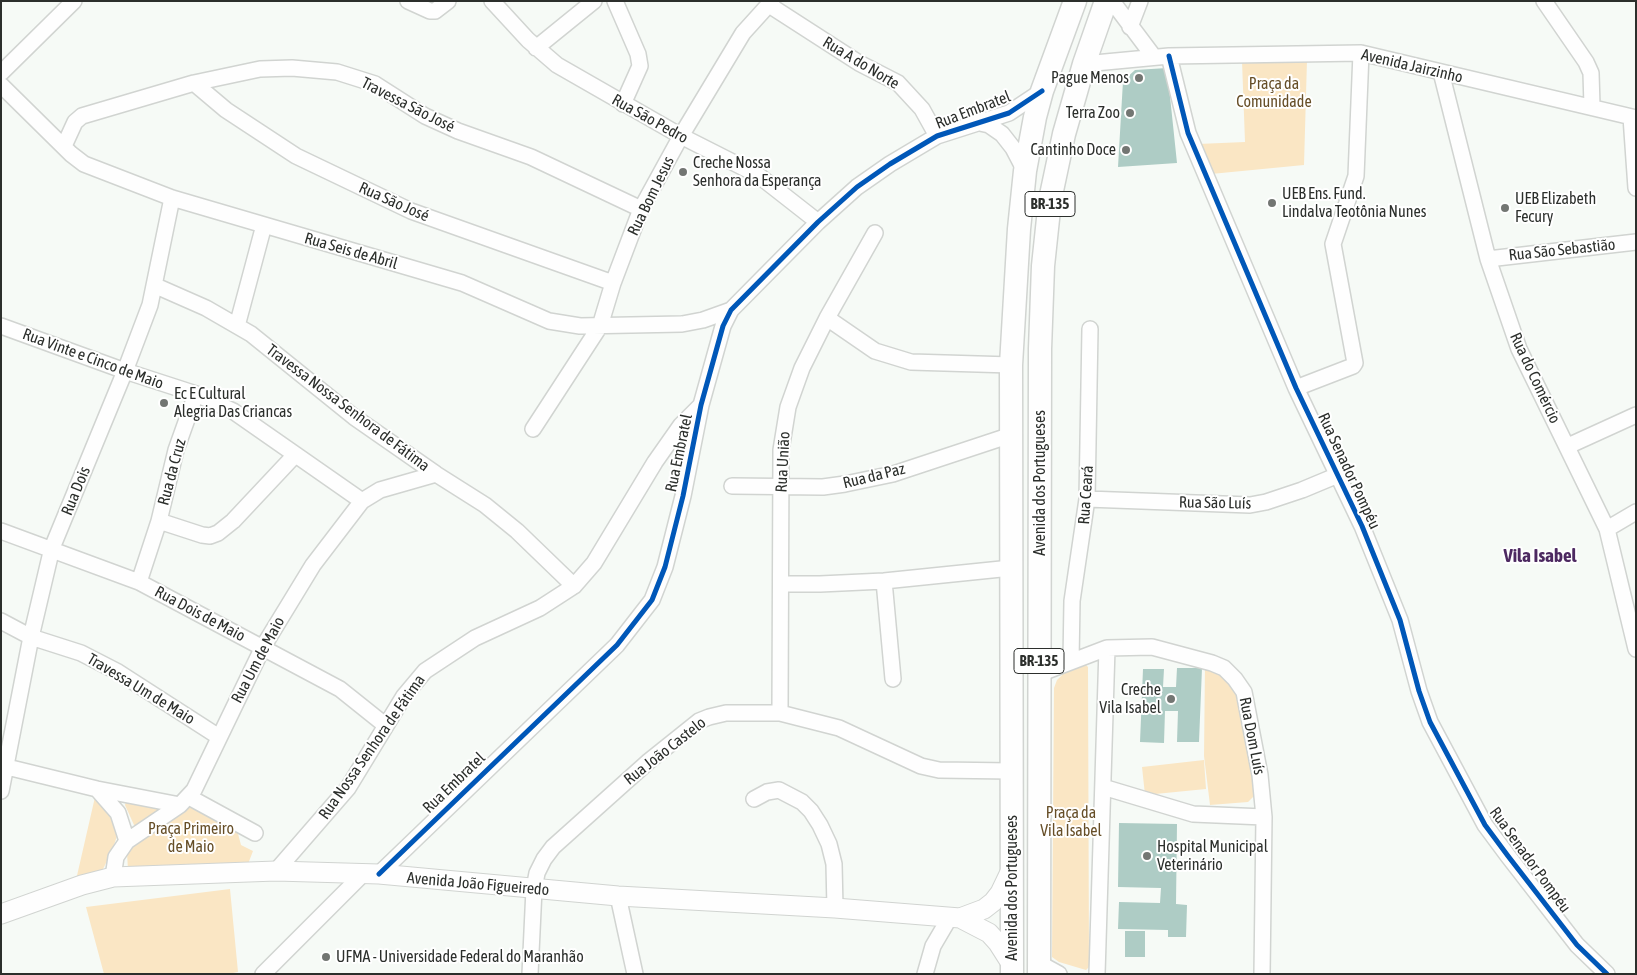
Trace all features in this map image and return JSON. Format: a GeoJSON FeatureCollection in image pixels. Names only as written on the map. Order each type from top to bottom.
{"type":"FeatureCollection","features":[{"type":"Feature","properties":{"kind":"highway","name":"Avenida dos Portugueses"},"geometry":{"type":"LineString","coordinates":[[1012,969],[1011,435],[1012,365],[1019,229],[1025,171],[1042,91],[1075,1]]}},
{"type":"Feature","properties":{"kind":"highway","name":"Avenida dos Portugueses"},"geometry":{"type":"LineString","coordinates":[[1039,968],[1040,349],[1043,266],[1050,200],[1058,158],[1084,64],[1106,1]]}},
{"type":"Feature","properties":{"kind":"highway"},"geometry":{"type":"LineString","coordinates":[[1012,489],[1026,484],[1030,486],[1033,494],[1031,578],[1040,612]]}},
{"type":"Feature","properties":{"kind":"main road","name":"Avenida João Figueiredo"},"geometry":{"type":"LineString","coordinates":[[955,918],[984,909],[993,902],[1000,893],[1012,869]]}},
{"type":"Feature","properties":{"kind":"main road","name":"Avenida João Figueiredo"},"geometry":{"type":"LineString","coordinates":[[1,914],[82,885],[113,877],[276,871],[371,874],[618,896],[835,908],[955,918],[989,933],[998,943],[1012,969]]}},
{"type":"Feature","properties":{"kind":"street"},"geometry":{"type":"LineString","coordinates":[[1,73],[74,1]]}},
{"type":"Feature","properties":{"kind":"street"},"geometry":{"type":"LineString","coordinates":[[408,1],[430,12],[435,11],[448,1]]}},
{"type":"Feature","properties":{"kind":"street","name":"Rua São Pedro"},"geometry":{"type":"LineString","coordinates":[[492,1],[536,48],[573,76],[681,136],[758,175],[818,222]]}},
{"type":"Feature","properties":{"kind":"street"},"geometry":{"type":"LineString","coordinates":[[536,48],[594,1]]}},
{"type":"Feature","properties":{"kind":"street"},"geometry":{"type":"LineString","coordinates":[[615,1],[638,54],[640,66],[636,80],[623,104]]}},
{"type":"Feature","properties":{"kind":"street"},"geometry":{"type":"LineString","coordinates":[[1112,1],[1130,27],[1162,56]]}},
{"type":"Feature","properties":{"kind":"street"},"geometry":{"type":"LineString","coordinates":[[1130,27],[1140,1]]}},
{"type":"Feature","properties":{"kind":"street"},"geometry":{"type":"LineString","coordinates":[[1544,1],[1586,62],[1591,73],[1592,106]]}},
{"type":"Feature","properties":{"kind":"street","name":"Rua Bom Jesus"},"geometry":{"type":"LineString","coordinates":[[533,429],[600,326],[613,283],[641,209],[681,136],[743,33],[771,3]]}},
{"type":"Feature","properties":{"kind":"street","name":"Rua A do Norte"},"geometry":{"type":"LineString","coordinates":[[771,3],[859,63],[898,83],[912,95],[937,136]]}},
{"type":"Feature","properties":{"kind":"street"},"geometry":{"type":"LineString","coordinates":[[1296,388],[1352,366],[1355,363],[1333,244],[1356,176],[1361,53]]}},
{"type":"Feature","properties":{"kind":"street","name":"Avenida Jairzinho"},"geometry":{"type":"LineString","coordinates":[[1084,64],[1162,56],[1361,53],[1633,117]]}},
{"type":"Feature","properties":{"kind":"street","name":"Rua Senador Pompéu"},"geometry":{"type":"LineString","coordinates":[[1162,56],[1188,132],[1296,388],[1362,526],[1400,620],[1419,691],[1430,722],[1486,825],[1530,886],[1577,945],[1607,974]]}},
{"type":"Feature","properties":{"kind":"street","name":"Travessa São José"},"geometry":{"type":"LineString","coordinates":[[64,146],[75,122],[82,116],[194,83],[260,69],[292,68],[337,72],[375,84],[425,116],[458,131],[532,157],[641,209]]}},
{"type":"Feature","properties":{"kind":"street","name":"Rua do Comércio"},"geometry":{"type":"LineString","coordinates":[[1441,72],[1488,259],[1519,349],[1607,528],[1636,649]]}},
{"type":"Feature","properties":{"kind":"street","name":"Rua São José"},"geometry":{"type":"LineString","coordinates":[[194,83],[226,110],[296,156],[410,211],[613,283]]}},
{"type":"Feature","properties":{"kind":"street","name":"Rua Seis de Abril"},"geometry":{"type":"LineString","coordinates":[[1,85],[84,164],[172,198],[462,283],[548,321],[562,325],[600,326],[682,324],[703,320],[731,310]]}},
{"type":"Feature","properties":{"kind":"street","name":"Rua Embratel"},"geometry":{"type":"LineString","coordinates":[[263,974],[618,645],[652,600],[664,567],[680,505],[701,405],[723,326],[731,310],[818,222],[857,187],[890,164],[937,136],[1009,112],[1042,91]]}},
{"type":"Feature","properties":{"kind":"street"},"geometry":{"type":"LineString","coordinates":[[1633,117],[1636,188]]}},
{"type":"Feature","properties":{"kind":"street","name":"Rua Embratel"},"geometry":{"type":"LineString","coordinates":[[980,123],[989,125],[1002,134],[1013,148],[1025,171]]}},
{"type":"Feature","properties":{"kind":"street","name":"Rua Dois"},"geometry":{"type":"LineString","coordinates":[[1,790],[52,548],[125,371],[156,286],[172,198]]}},
{"type":"Feature","properties":{"kind":"street"},"geometry":{"type":"LineString","coordinates":[[237,326],[264,226]]}},
{"type":"Feature","properties":{"kind":"street","name":"Rua União"},"geometry":{"type":"LineString","coordinates":[[780,713],[782,584],[781,450],[788,407],[802,368],[827,318],[875,233]]}},
{"type":"Feature","properties":{"kind":"street","name":"Rua São Sebastião"},"geometry":{"type":"LineString","coordinates":[[1488,259],[1636,242]]}},
{"type":"Feature","properties":{"kind":"street","name":"Travessa Nossa Senhora de Fátima"},"geometry":{"type":"LineString","coordinates":[[156,286],[206,308],[251,334],[354,417],[436,474],[485,505],[517,531],[574,586]]}},
{"type":"Feature","properties":{"kind":"street"},"geometry":{"type":"LineString","coordinates":[[827,318],[875,351],[911,362],[1012,365]]}},
{"type":"Feature","properties":{"kind":"street","name":"Rua Vinte e Cinco de Maio"},"geometry":{"type":"LineString","coordinates":[[1,326],[125,371],[196,394],[233,411],[362,501]]}},
{"type":"Feature","properties":{"kind":"street","name":"Rua Ceará"},"geometry":{"type":"LineString","coordinates":[[1071,661],[1072,601],[1087,499],[1090,328]]}},
{"type":"Feature","properties":{"kind":"street","name":"Rua da Cruz"},"geometry":{"type":"LineString","coordinates":[[139,582],[159,522],[176,450],[196,394]]}},
{"type":"Feature","properties":{"kind":"street","name":"Rua Nossa Senhora de Fátima"},"geometry":{"type":"LineString","coordinates":[[276,871],[348,788],[404,696],[430,667],[475,638],[540,608],[574,586],[594,562],[655,462],[681,425],[701,405]]}},
{"type":"Feature","properties":{"kind":"street"},"geometry":{"type":"LineString","coordinates":[[1568,446],[1636,415]]}},
{"type":"Feature","properties":{"kind":"street","name":"Rua da Paz"},"geometry":{"type":"LineString","coordinates":[[732,486],[823,487],[855,482],[892,474],[1011,435]]}},
{"type":"Feature","properties":{"kind":"street"},"geometry":{"type":"LineString","coordinates":[[159,522],[202,535],[210,536],[218,533],[233,521],[295,455]]}},
{"type":"Feature","properties":{"kind":"street","name":"Rua Um de Maio"},"geometry":{"type":"LineString","coordinates":[[113,877],[116,857],[127,841],[184,801],[199,781],[263,647],[312,566],[362,501],[380,490],[436,474]]}},
{"type":"Feature","properties":{"kind":"street","name":"Rua São Luís"},"geometry":{"type":"LineString","coordinates":[[1087,499],[1250,505],[1293,493],[1338,475]]}},
{"type":"Feature","properties":{"kind":"street"},"geometry":{"type":"LineString","coordinates":[[1607,528],[1636,512]]}},
{"type":"Feature","properties":{"kind":"street","name":"Rua Dois de Maio"},"geometry":{"type":"LineString","coordinates":[[1,531],[52,548],[139,582],[340,689],[385,725]]}},
{"type":"Feature","properties":{"kind":"street"},"geometry":{"type":"LineString","coordinates":[[782,584],[884,580],[1011,568]]}},
{"type":"Feature","properties":{"kind":"street"},"geometry":{"type":"LineString","coordinates":[[884,580],[893,679]]}},
{"type":"Feature","properties":{"kind":"street","name":"Travessa Um de Maio"},"geometry":{"type":"LineString","coordinates":[[1,620],[32,637],[82,653],[219,736]]}},
{"type":"Feature","properties":{"kind":"street"},"geometry":{"type":"LineString","coordinates":[[1097,974],[1107,648]]}},
{"type":"Feature","properties":{"kind":"street","name":"Rua Dom Luís"},"geometry":{"type":"LineString","coordinates":[[1039,674],[1107,648],[1152,648],[1212,663],[1224,668],[1235,679],[1244,692],[1260,775],[1264,817],[1262,974]]}},
{"type":"Feature","properties":{"kind":"street","name":"Rua João Castelo"},"geometry":{"type":"LineString","coordinates":[[530,974],[534,889],[537,873],[553,847],[642,768],[699,721],[726,713],[780,713],[839,728],[930,768],[1011,771]]}},
{"type":"Feature","properties":{"kind":"street"},"geometry":{"type":"LineString","coordinates":[[7,766],[97,789],[184,801],[255,832]]}},
{"type":"Feature","properties":{"kind":"street"},"geometry":{"type":"LineString","coordinates":[[1103,787],[1193,814],[1264,817]]}},
{"type":"Feature","properties":{"kind":"street"},"geometry":{"type":"LineString","coordinates":[[97,789],[118,813],[127,841]]}},
{"type":"Feature","properties":{"kind":"street"},"geometry":{"type":"LineString","coordinates":[[754,799],[767,792],[779,790],[786,792],[811,811],[820,825],[834,864],[835,908]]}},
{"type":"Feature","properties":{"kind":"street"},"geometry":{"type":"LineString","coordinates":[[618,896],[635,974]]}},
{"type":"Feature","properties":{"kind":"street"},"geometry":{"type":"LineString","coordinates":[[925,974],[933,946],[955,918]]}},
{"type":"Feature","properties":{"kind":"street"},"geometry":{"type":"LineString","coordinates":[[1577,945],[1590,974]]}},
{"type":"Feature","properties":{"kind":"street"},"geometry":{"type":"LineString","coordinates":[[1039,968],[1058,974]]}},
{"type":"Feature","properties":{"kind":"green space","name":"Praça da Comunidade"},"geometry":{"type":"Polygon","coordinates":[[[1307,60],[1304,165],[1211,174],[1198,144],[1245,142],[1242,61],[1307,60]]]}},
{"type":"Feature","properties":{"kind":"green space","name":"Praça da Vila Isabel"},"geometry":{"type":"Polygon","coordinates":[[[1084,663],[1088,667],[1089,967],[1086,970],[1059,962],[1052,957],[1054,688],[1057,680],[1064,673],[1084,663]]]}},
{"type":"Feature","properties":{"kind":"green space"},"geometry":{"type":"Polygon","coordinates":[[[1205,664],[1216,668],[1236,688],[1255,795],[1248,802],[1210,805],[1204,756],[1205,664]]]}},
{"type":"Feature","properties":{"kind":"green space"},"geometry":{"type":"Polygon","coordinates":[[[1204,760],[1206,789],[1145,795],[1142,767],[1204,760]]]}},
{"type":"Feature","properties":{"kind":"green space"},"geometry":{"type":"Polygon","coordinates":[[[95,797],[114,822],[117,836],[103,869],[91,877],[76,880],[95,797]]]}},
{"type":"Feature","properties":{"kind":"green space"},"geometry":{"type":"Polygon","coordinates":[[[126,801],[163,809],[137,827],[134,825],[125,805],[126,801]]]}},
{"type":"Feature","properties":{"kind":"green space","name":"Praça Primeiro de Maio"},"geometry":{"type":"Polygon","coordinates":[[[188,805],[237,830],[241,845],[253,851],[248,864],[128,870],[127,853],[132,844],[188,805]]]}},
{"type":"Feature","properties":{"kind":"green space"},"geometry":{"type":"Polygon","coordinates":[[[230,889],[238,972],[228,974],[104,974],[86,907],[230,889]]]}},
{"type":"Feature","properties":{"kind":"building"},"geometry":{"type":"Polygon","coordinates":[[[1167,68],[1177,163],[1118,167],[1123,81],[1135,70],[1167,68]]]}},
{"type":"Feature","properties":{"kind":"building","name":"Creche Vila Isabel"},"geometry":{"type":"Polygon","coordinates":[[[1177,668],[1202,668],[1199,742],[1177,742],[1178,711],[1165,711],[1164,743],[1140,742],[1143,669],[1164,669],[1163,687],[1176,687],[1177,668]]]}},
{"type":"Feature","properties":{"kind":"building","name":"Hospital Municipal Veterinário"},"geometry":{"type":"Polygon","coordinates":[[[1119,823],[1177,824],[1176,904],[1187,905],[1186,937],[1168,937],[1168,930],[1118,929],[1119,902],[1160,903],[1161,888],[1118,887],[1119,823]]]}},
{"type":"Feature","properties":{"kind":"building"},"geometry":{"type":"Polygon","coordinates":[[[1125,931],[1145,931],[1145,957],[1125,957],[1125,931]]]}},
{"type":"Feature","properties":{"kind":"cycle path"},"geometry":{"type":"LineString","coordinates":[[1169,56],[1188,133],[1296,388],[1362,526],[1400,620],[1419,691],[1430,722],[1485,825],[1577,945],[1607,974]]}},
{"type":"Feature","properties":{"kind":"cycle path"},"geometry":{"type":"LineString","coordinates":[[379,874],[617,645],[652,600],[665,567],[683,496],[701,405],[723,326],[731,310],[818,222],[857,187],[890,164],[937,136],[1009,113],[1042,91]]}},
{"type":"Feature","properties":{"kind":"place","name":"Pague Menos"},"geometry":{"type":"Point","coordinates":[1139,78]}},
{"type":"Feature","properties":{"kind":"place","name":"Terra Zoo"},"geometry":{"type":"Point","coordinates":[1130,113]}},
{"type":"Feature","properties":{"kind":"place","name":"Cantinho Doce"},"geometry":{"type":"Point","coordinates":[1126,150]}},
{"type":"Feature","properties":{"kind":"place","name":"Creche Nossa Senhora da Esperança"},"geometry":{"type":"Point","coordinates":[683,172]}},
{"type":"Feature","properties":{"kind":"place","name":"UEB Ens. Fund. Lindalva Teotônia Nunes"},"geometry":{"type":"Point","coordinates":[1272,203]}},
{"type":"Feature","properties":{"kind":"place","name":"UEB Elizabeth Fecury"},"geometry":{"type":"Point","coordinates":[1505,208]}},
{"type":"Feature","properties":{"kind":"place","name":"Ec E Cultural Alegria Das Criancas"},"geometry":{"type":"Point","coordinates":[164,403]}},
{"type":"Feature","properties":{"kind":"place","name":"Creche Vila Isabel"},"geometry":{"type":"Point","coordinates":[1171,699]}},
{"type":"Feature","properties":{"kind":"place","name":"Hospital Municipal Veterinário"},"geometry":{"type":"Point","coordinates":[1147,856]}},
{"type":"Feature","properties":{"kind":"place","name":"UFMA - Universidade Federal do Maranhão"},"geometry":{"type":"Point","coordinates":[326,957]}},
{"type":"Feature","properties":{"kind":"district","name":"Vila Isabel"},"geometry":{"type":"Point","coordinates":[1540,556]}}]}
